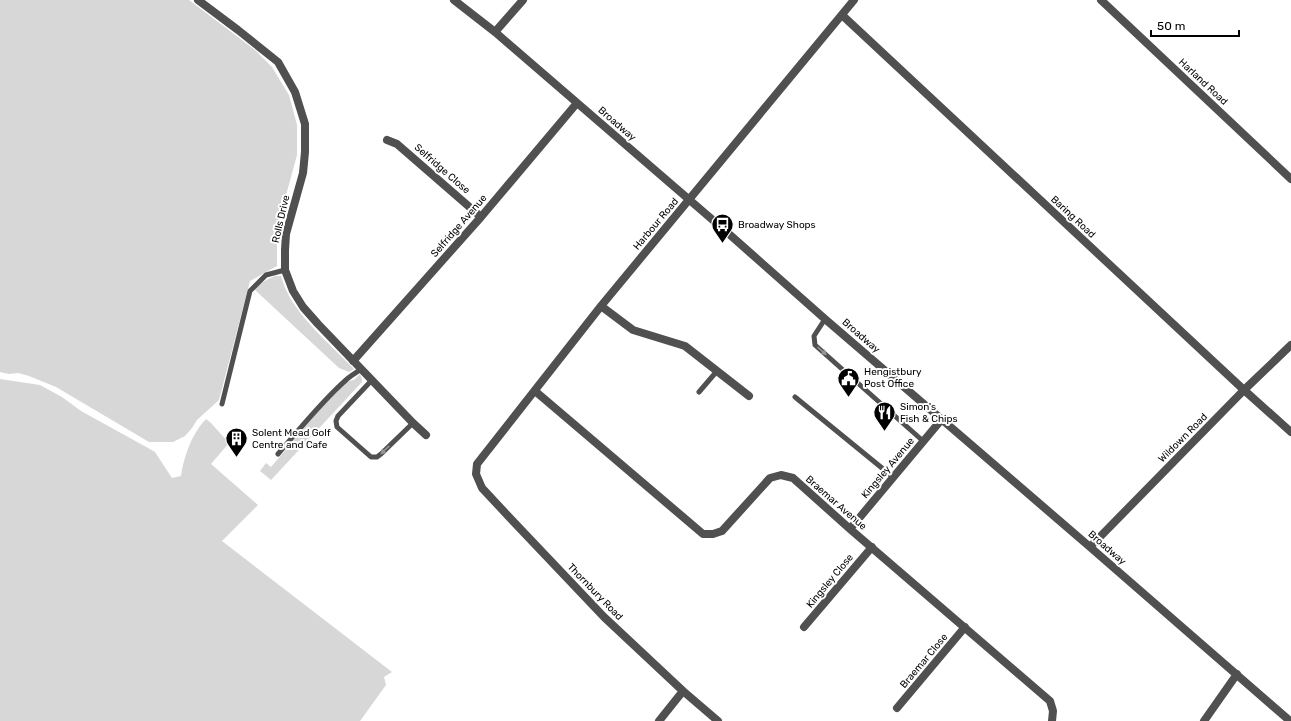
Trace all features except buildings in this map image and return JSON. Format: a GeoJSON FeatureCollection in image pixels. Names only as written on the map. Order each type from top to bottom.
{"type":"FeatureCollection","features":[{"type":"Feature","properties":{"kind":"street","name":"Rolls Drive"},"geometry":{"type":"LineString","coordinates":[[198,0],[278,62],[295,92],[305,124],[305,152],[303,173],[286,234],[284,250],[285,270],[293,290],[303,307],[353,361],[426,435]]}},
{"type":"Feature","properties":{"kind":"street","name":"Broadway"},"geometry":{"type":"LineString","coordinates":[[454,0],[495,32],[690,200],[1290,721]]}},
{"type":"Feature","properties":{"kind":"street"},"geometry":{"type":"LineString","coordinates":[[495,32],[523,0]]}},
{"type":"Feature","properties":{"kind":"street","name":"Harbour Road"},"geometry":{"type":"LineString","coordinates":[[477,464],[601,306],[854,0]]}},
{"type":"Feature","properties":{"kind":"street","name":"Harland Road"},"geometry":{"type":"LineString","coordinates":[[1101,0],[1291,179]]}},
{"type":"Feature","properties":{"kind":"street","name":"Baring Road"},"geometry":{"type":"LineString","coordinates":[[842,15],[1244,390],[1291,432]]}},
{"type":"Feature","properties":{"kind":"street","name":"Selfridge Avenue"},"geometry":{"type":"LineString","coordinates":[[353,361],[481,217],[577,103]]}},
{"type":"Feature","properties":{"kind":"street","name":"Selfridge Close"},"geometry":{"type":"LineString","coordinates":[[387,140],[397,144],[481,217]]}},
{"type":"Feature","properties":{"kind":"street"},"geometry":{"type":"LineString","coordinates":[[601,306],[633,330],[685,346],[749,396]]}},
{"type":"Feature","properties":{"kind":"street","name":"Wildown Road"},"geometry":{"type":"LineString","coordinates":[[1090,547],[1244,390],[1291,345]]}},
{"type":"Feature","properties":{"kind":"street","name":"Braemar Avenue"},"geometry":{"type":"LineString","coordinates":[[535,391],[703,534],[713,534],[722,531],[770,478],[781,475],[793,478],[1050,701],[1053,711],[1052,721]]}},
{"type":"Feature","properties":{"kind":"street","name":"Kingsley Avenue"},"geometry":{"type":"LineString","coordinates":[[850,529],[942,419]]}},
{"type":"Feature","properties":{"kind":"street","name":"Thornbury Road"},"geometry":{"type":"LineString","coordinates":[[477,464],[476,474],[482,488],[604,617],[683,691],[718,721]]}},
{"type":"Feature","properties":{"kind":"street","name":"Kingsley Close"},"geometry":{"type":"LineString","coordinates":[[804,627],[872,547]]}},
{"type":"Feature","properties":{"kind":"street","name":"Braemar Close"},"geometry":{"type":"LineString","coordinates":[[897,708],[965,627]]}},
{"type":"Feature","properties":{"kind":"street"},"geometry":{"type":"LineString","coordinates":[[1204,721],[1237,674]]}},
{"type":"Feature","properties":{"kind":"street"},"geometry":{"type":"LineString","coordinates":[[659,721],[683,691]]}},
{"type":"Feature","properties":{"kind":"lane"},"geometry":{"type":"LineString","coordinates":[[222,404],[250,291],[266,275],[285,270]]}},
{"type":"Feature","properties":{"kind":"lane"},"geometry":{"type":"LineString","coordinates":[[825,318],[814,336],[815,345],[923,441]]}},
{"type":"Feature","properties":{"kind":"lane"},"geometry":{"type":"LineString","coordinates":[[278,454],[321,404],[347,378],[361,369]]}},
{"type":"Feature","properties":{"kind":"lane"},"geometry":{"type":"LineString","coordinates":[[699,392],[717,371]]}},
{"type":"Feature","properties":{"kind":"lane"},"geometry":{"type":"LineString","coordinates":[[372,380],[338,416],[336,421],[337,427],[370,457],[377,457],[413,423]]}},
{"type":"Feature","properties":{"kind":"lane"},"geometry":{"type":"LineString","coordinates":[[795,397],[893,477]]}},
{"type":"Feature","properties":{"kind":"shaded area"},"geometry":{"type":"Polygon","coordinates":[[[0,0],[189,0],[255,50],[272,67],[289,95],[297,125],[297,155],[279,221],[277,266],[250,281],[219,400],[197,420],[185,436],[173,442],[149,442],[56,387],[18,373],[9,374],[0,372],[0,0]]]}},
{"type":"Feature","properties":{"kind":"shaded area"},"geometry":{"type":"Polygon","coordinates":[[[281,276],[289,296],[303,316],[354,369],[349,372],[339,368],[255,290],[269,278],[281,276]]]}},
{"type":"Feature","properties":{"kind":"shaded area"},"geometry":{"type":"Polygon","coordinates":[[[360,374],[362,382],[271,480],[260,471],[266,463],[271,467],[322,407],[348,381],[354,380],[360,374]]]}},
{"type":"Feature","properties":{"kind":"shaded area"},"geometry":{"type":"Polygon","coordinates":[[[0,379],[40,385],[62,397],[81,411],[155,452],[172,478],[181,476],[187,452],[195,434],[206,419],[211,423],[229,443],[211,464],[258,505],[222,541],[392,672],[384,677],[386,685],[360,721],[0,721],[0,379]]]}},
{"type":"Feature","properties":{"kind":"place","name":"Broadway Shops"},"geometry":{"type":"Point","coordinates":[722,244]}},
{"type":"Feature","properties":{"kind":"place","name":"Hengistbury Post Office"},"geometry":{"type":"Point","coordinates":[848,398]}},
{"type":"Feature","properties":{"kind":"place","name":"Simon's Fish & Chips"},"geometry":{"type":"Point","coordinates":[884,432]}},
{"type":"Feature","properties":{"kind":"place","name":"Solent Mead Golf Centre and Cafe"},"geometry":{"type":"Point","coordinates":[237,458]}}]}
